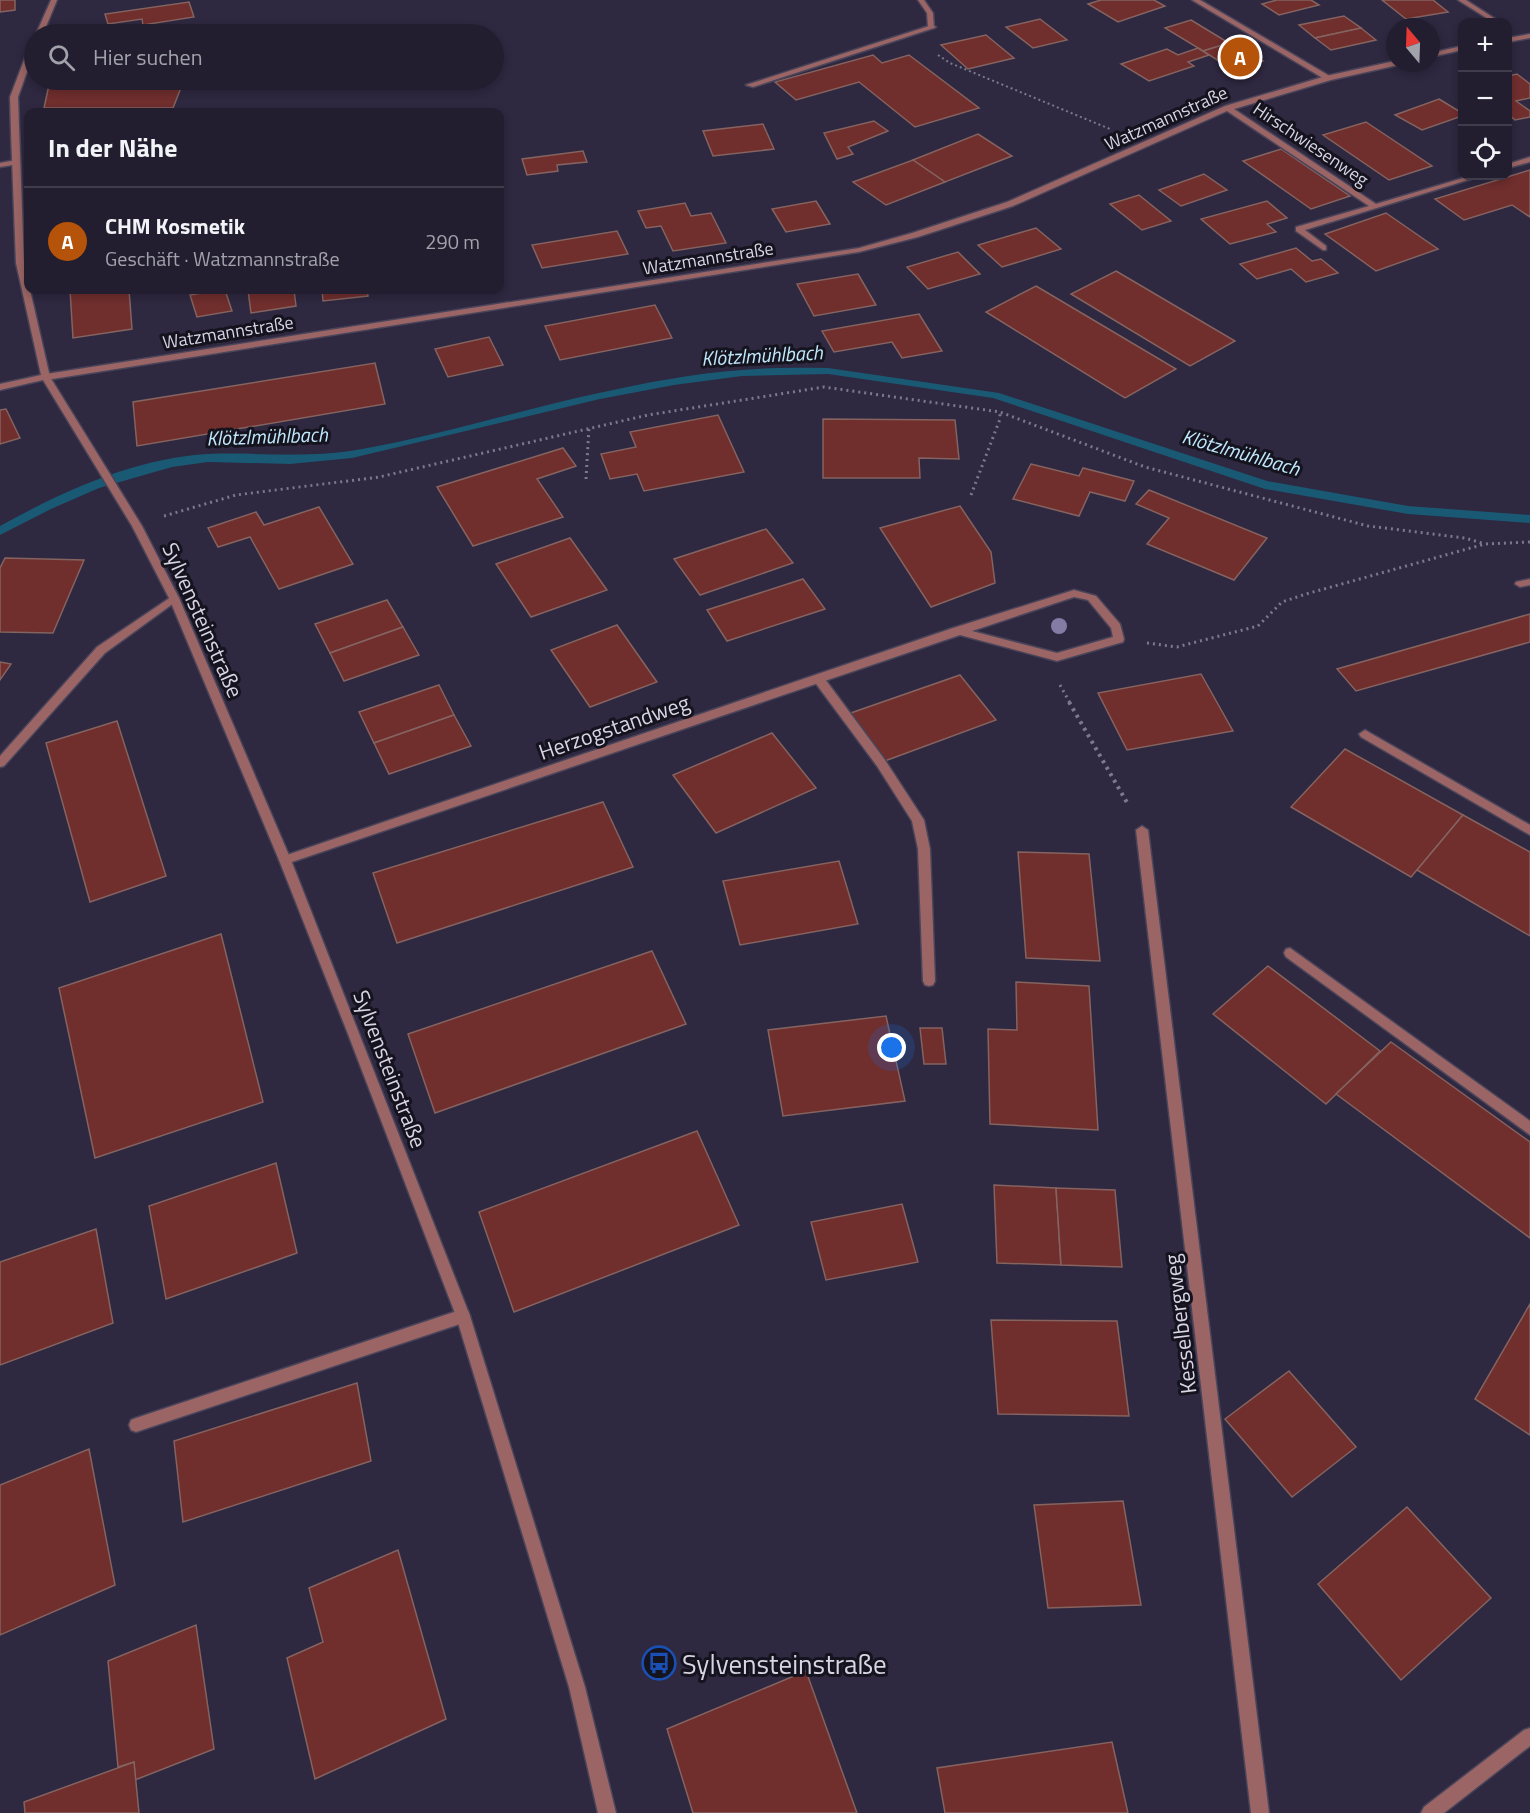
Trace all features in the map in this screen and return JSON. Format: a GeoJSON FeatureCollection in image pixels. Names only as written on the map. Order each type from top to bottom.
{"type":"FeatureCollection","features":[{"type":"Feature","properties":{"kind":"street"},"geometry":{"type":"LineString","coordinates":[[43,24],[54,0]]}},
{"type":"Feature","properties":{"kind":"street"},"geometry":{"type":"LineString","coordinates":[[750,85],[932,27],[930,13],[921,0]]}},
{"type":"Feature","properties":{"kind":"street"},"geometry":{"type":"LineString","coordinates":[[1195,0],[1329,78]]}},
{"type":"Feature","properties":{"kind":"street"},"geometry":{"type":"LineString","coordinates":[[1461,0],[1490,18]]}},
{"type":"Feature","properties":{"kind":"street"},"geometry":{"type":"LineString","coordinates":[[1512,31],[1521,37]]}},
{"type":"Feature","properties":{"kind":"street"},"geometry":{"type":"LineString","coordinates":[[1512,39],[1530,36]]}},
{"type":"Feature","properties":{"kind":"street"},"geometry":{"type":"LineString","coordinates":[[1440,53],[1458,49]]}},
{"type":"Feature","properties":{"kind":"street","name":"Watzmannstraße"},"geometry":{"type":"LineString","coordinates":[[0,387],[45,377],[859,250],[915,235],[1010,204],[1228,108],[1329,78],[1386,65]]}},
{"type":"Feature","properties":{"kind":"street","name":"Sylvensteinstraße"},"geometry":{"type":"LineString","coordinates":[[24,70],[14,97],[20,263],[24,281]]}},
{"type":"Feature","properties":{"kind":"street","name":"Hirschwiesenweg"},"geometry":{"type":"LineString","coordinates":[[1228,108],[1375,207]]}},
{"type":"Feature","properties":{"kind":"street"},"geometry":{"type":"LineString","coordinates":[[1512,165],[1530,159]]}},
{"type":"Feature","properties":{"kind":"street"},"geometry":{"type":"LineString","coordinates":[[0,165],[16,162]]}},
{"type":"Feature","properties":{"kind":"street","name":"Hirschwiesenweg"},"geometry":{"type":"LineString","coordinates":[[1323,248],[1299,229],[1464,180]]}},
{"type":"Feature","properties":{"kind":"street","name":"Sylvensteinstraße"},"geometry":{"type":"LineString","coordinates":[[27,294],[45,377],[137,526],[174,598],[285,860],[463,1316],[577,1687],[607,1813]]}},
{"type":"Feature","properties":{"kind":"street","name":"Herzogstandweg"},"geometry":{"type":"LineString","coordinates":[[285,860],[1074,593],[1092,598],[1116,627],[1119,639]]}},
{"type":"Feature","properties":{"kind":"street"},"geometry":{"type":"LineString","coordinates":[[0,763],[101,650],[174,598]]}},
{"type":"Feature","properties":{"kind":"street"},"geometry":{"type":"LineString","coordinates":[[957,631],[1057,657],[1119,639]]}},
{"type":"Feature","properties":{"kind":"street"},"geometry":{"type":"LineString","coordinates":[[818,678],[881,763],[918,820],[924,860],[929,981]]}},
{"type":"Feature","properties":{"kind":"street"},"geometry":{"type":"LineString","coordinates":[[1365,734],[1530,831]]}},
{"type":"Feature","properties":{"kind":"street","name":"Kesselbergweg"},"geometry":{"type":"LineString","coordinates":[[1142,830],[1260,1813]]}},
{"type":"Feature","properties":{"kind":"street"},"geometry":{"type":"LineString","coordinates":[[1290,953],[1530,1129]]}},
{"type":"Feature","properties":{"kind":"street"},"geometry":{"type":"LineString","coordinates":[[136,1425],[463,1316]]}},
{"type":"Feature","properties":{"kind":"street"},"geometry":{"type":"LineString","coordinates":[[1430,1813],[1530,1736]]}},
{"type":"Feature","properties":{"kind":"path"},"geometry":{"type":"LineString","coordinates":[[932,27],[922,43],[950,63],[1146,146]]}},
{"type":"Feature","properties":{"kind":"path"},"geometry":{"type":"LineString","coordinates":[[137,526],[236,495],[400,473],[648,415],[824,387],[1000,412],[1145,467],[1368,526],[1465,538],[1485,544]]}},
{"type":"Feature","properties":{"kind":"path"},"geometry":{"type":"LineString","coordinates":[[971,495],[1000,419],[1000,412]]}},
{"type":"Feature","properties":{"kind":"path"},"geometry":{"type":"LineString","coordinates":[[586,479],[589,427]]}},
{"type":"Feature","properties":{"kind":"path"},"geometry":{"type":"LineString","coordinates":[[1119,639],[1177,647],[1258,626],[1282,602],[1306,594],[1485,544],[1530,542]]}},
{"type":"Feature","properties":{"kind":"path"},"geometry":{"type":"LineString","coordinates":[[1057,657],[1059,683],[1142,830]]}},
{"type":"Feature","properties":{"kind":"building"},"geometry":{"type":"Polygon","coordinates":[[[0,0],[15,0],[15,10],[0,12],[0,0]]]}},
{"type":"Feature","properties":{"kind":"building"},"geometry":{"type":"Polygon","coordinates":[[[1101,0],[1154,0],[1165,6],[1118,22],[1088,4],[1101,0]]]}},
{"type":"Feature","properties":{"kind":"building"},"geometry":{"type":"Polygon","coordinates":[[[1277,0],[1311,0],[1319,5],[1279,15],[1262,4],[1277,0]]]}},
{"type":"Feature","properties":{"kind":"building"},"geometry":{"type":"Polygon","coordinates":[[[1382,0],[1433,0],[1448,12],[1412,18],[1405,18],[1382,0]]]}},
{"type":"Feature","properties":{"kind":"building"},"geometry":{"type":"Polygon","coordinates":[[[189,2],[194,17],[149,24],[143,24],[142,19],[108,24],[105,14],[189,2]]]}},
{"type":"Feature","properties":{"kind":"building"},"geometry":{"type":"Polygon","coordinates":[[[1344,16],[1361,28],[1315,38],[1299,25],[1344,16]]]}},
{"type":"Feature","properties":{"kind":"building"},"geometry":{"type":"Polygon","coordinates":[[[1040,19],[1067,40],[1033,48],[1006,27],[1040,19]]]}},
{"type":"Feature","properties":{"kind":"building"},"geometry":{"type":"Polygon","coordinates":[[[1191,20],[1229,43],[1203,51],[1165,28],[1191,20]]]}},
{"type":"Feature","properties":{"kind":"building"},"geometry":{"type":"Polygon","coordinates":[[[1361,28],[1376,40],[1331,50],[1315,38],[1361,28]]]}},
{"type":"Feature","properties":{"kind":"building"},"geometry":{"type":"Polygon","coordinates":[[[986,35],[1014,58],[968,69],[941,45],[986,35]]]}},
{"type":"Feature","properties":{"kind":"building"},"geometry":{"type":"Polygon","coordinates":[[[1232,42],[1263,61],[1233,70],[1203,51],[1232,42]]]}},
{"type":"Feature","properties":{"kind":"building"},"geometry":{"type":"Polygon","coordinates":[[[1198,48],[1209,55],[1188,62],[1194,66],[1149,81],[1121,64],[1167,49],[1178,55],[1198,48]]]}},
{"type":"Feature","properties":{"kind":"building"},"geometry":{"type":"Polygon","coordinates":[[[873,55],[882,63],[909,55],[979,108],[915,127],[859,82],[796,100],[775,82],[873,55]]]}},
{"type":"Feature","properties":{"kind":"building"},"geometry":{"type":"Polygon","coordinates":[[[1517,74],[1530,84],[1530,98],[1516,101],[1530,111],[1530,117],[1515,120],[1512,117],[1512,75],[1517,74]]]}},
{"type":"Feature","properties":{"kind":"building"},"geometry":{"type":"Polygon","coordinates":[[[48,90],[180,90],[173,108],[44,108],[48,90]]]}},
{"type":"Feature","properties":{"kind":"building"},"geometry":{"type":"Polygon","coordinates":[[[1439,99],[1458,111],[1458,117],[1422,130],[1395,115],[1439,99]]]}},
{"type":"Feature","properties":{"kind":"building"},"geometry":{"type":"Polygon","coordinates":[[[874,121],[888,131],[848,147],[853,154],[837,159],[824,133],[874,121]]]}},
{"type":"Feature","properties":{"kind":"building"},"geometry":{"type":"Polygon","coordinates":[[[1366,122],[1432,166],[1389,180],[1323,135],[1366,122]]]}},
{"type":"Feature","properties":{"kind":"building"},"geometry":{"type":"Polygon","coordinates":[[[763,124],[774,149],[713,156],[703,131],[763,124]]]}},
{"type":"Feature","properties":{"kind":"building"},"geometry":{"type":"Polygon","coordinates":[[[978,134],[1012,156],[945,182],[913,160],[978,134]]]}},
{"type":"Feature","properties":{"kind":"building"},"geometry":{"type":"Polygon","coordinates":[[[1281,149],[1350,196],[1311,209],[1243,161],[1281,149]]]}},
{"type":"Feature","properties":{"kind":"building"},"geometry":{"type":"Polygon","coordinates":[[[583,151],[587,162],[557,165],[558,171],[527,175],[522,159],[583,151]]]}},
{"type":"Feature","properties":{"kind":"building"},"geometry":{"type":"Polygon","coordinates":[[[913,160],[945,182],[886,205],[853,182],[913,160]]]}},
{"type":"Feature","properties":{"kind":"building"},"geometry":{"type":"Polygon","coordinates":[[[1530,170],[1530,217],[1512,205],[1464,220],[1435,199],[1497,180],[1512,180],[1512,175],[1530,170]]]}},
{"type":"Feature","properties":{"kind":"building"},"geometry":{"type":"Polygon","coordinates":[[[1204,174],[1227,190],[1181,206],[1159,190],[1204,174]]]}},
{"type":"Feature","properties":{"kind":"building"},"geometry":{"type":"Polygon","coordinates":[[[1139,195],[1171,221],[1142,230],[1110,204],[1139,195]]]}},
{"type":"Feature","properties":{"kind":"building"},"geometry":{"type":"Polygon","coordinates":[[[816,201],[830,224],[786,232],[772,209],[816,201]]]}},
{"type":"Feature","properties":{"kind":"building"},"geometry":{"type":"Polygon","coordinates":[[[1267,201],[1287,218],[1267,224],[1276,232],[1230,244],[1201,219],[1267,201]]]}},
{"type":"Feature","properties":{"kind":"building"},"geometry":{"type":"Polygon","coordinates":[[[685,203],[691,216],[711,213],[726,243],[673,251],[661,226],[646,228],[638,211],[685,203]]]}},
{"type":"Feature","properties":{"kind":"building"},"geometry":{"type":"Polygon","coordinates":[[[1386,213],[1438,249],[1376,271],[1325,234],[1386,213]]]}},
{"type":"Feature","properties":{"kind":"building"},"geometry":{"type":"Polygon","coordinates":[[[1036,228],[1061,249],[1002,267],[978,245],[1036,228]]]}},
{"type":"Feature","properties":{"kind":"building"},"geometry":{"type":"Polygon","coordinates":[[[617,231],[628,254],[542,268],[532,245],[617,231]]]}},
{"type":"Feature","properties":{"kind":"building"},"geometry":{"type":"Polygon","coordinates":[[[1296,248],[1312,261],[1321,259],[1338,273],[1306,282],[1291,269],[1257,279],[1240,264],[1296,248]]]}},
{"type":"Feature","properties":{"kind":"building"},"geometry":{"type":"Polygon","coordinates":[[[958,252],[980,274],[928,289],[907,267],[958,252]]]}},
{"type":"Feature","properties":{"kind":"building"},"geometry":{"type":"Polygon","coordinates":[[[1116,271],[1235,341],[1190,366],[1071,294],[1116,271]]]}},
{"type":"Feature","properties":{"kind":"building"},"geometry":{"type":"Polygon","coordinates":[[[858,274],[876,305],[814,316],[797,284],[858,274]]]}},
{"type":"Feature","properties":{"kind":"building"},"geometry":{"type":"Polygon","coordinates":[[[1036,286],[1176,369],[1125,398],[986,312],[1036,286]]]}},
{"type":"Feature","properties":{"kind":"building"},"geometry":{"type":"Polygon","coordinates":[[[70,294],[129,294],[132,329],[73,338],[70,294]]]}},
{"type":"Feature","properties":{"kind":"building"},"geometry":{"type":"Polygon","coordinates":[[[226,294],[232,311],[197,317],[190,295],[226,294]]]}},
{"type":"Feature","properties":{"kind":"building"},"geometry":{"type":"Polygon","coordinates":[[[249,294],[294,294],[296,306],[251,313],[249,294]]]}},
{"type":"Feature","properties":{"kind":"building"},"geometry":{"type":"Polygon","coordinates":[[[322,294],[368,294],[368,296],[323,301],[322,294]]]}},
{"type":"Feature","properties":{"kind":"building"},"geometry":{"type":"Polygon","coordinates":[[[655,305],[672,338],[560,360],[545,326],[655,305]]]}},
{"type":"Feature","properties":{"kind":"building"},"geometry":{"type":"Polygon","coordinates":[[[919,314],[942,351],[902,358],[892,342],[834,352],[822,331],[919,314]]]}},
{"type":"Feature","properties":{"kind":"building"},"geometry":{"type":"Polygon","coordinates":[[[489,337],[503,365],[448,377],[435,349],[489,337]]]}},
{"type":"Feature","properties":{"kind":"building"},"geometry":{"type":"Polygon","coordinates":[[[375,363],[385,404],[137,446],[133,402],[375,363]]]}},
{"type":"Feature","properties":{"kind":"building"},"geometry":{"type":"Polygon","coordinates":[[[6,409],[20,438],[0,444],[0,410],[6,409]]]}},
{"type":"Feature","properties":{"kind":"building"},"geometry":{"type":"Polygon","coordinates":[[[718,415],[744,472],[644,491],[637,474],[610,479],[601,454],[636,447],[630,432],[718,415]]]}},
{"type":"Feature","properties":{"kind":"building"},"geometry":{"type":"Polygon","coordinates":[[[823,419],[955,420],[959,459],[919,458],[920,478],[823,478],[823,419]]]}},
{"type":"Feature","properties":{"kind":"building"},"geometry":{"type":"Polygon","coordinates":[[[563,448],[576,466],[537,479],[563,517],[473,546],[437,487],[563,448]]]}},
{"type":"Feature","properties":{"kind":"building"},"geometry":{"type":"Polygon","coordinates":[[[1031,464],[1079,476],[1083,468],[1134,481],[1125,501],[1090,492],[1079,516],[1013,499],[1031,464]]]}},
{"type":"Feature","properties":{"kind":"building"},"geometry":{"type":"Polygon","coordinates":[[[1149,490],[1267,538],[1234,580],[1147,544],[1169,518],[1136,504],[1149,490]]]}},
{"type":"Feature","properties":{"kind":"building"},"geometry":{"type":"Polygon","coordinates":[[[960,506],[991,552],[995,583],[931,607],[880,528],[960,506]]]}},
{"type":"Feature","properties":{"kind":"building"},"geometry":{"type":"Polygon","coordinates":[[[319,507],[353,564],[279,589],[250,537],[218,547],[208,528],[256,512],[264,525],[319,507]]]}},
{"type":"Feature","properties":{"kind":"building"},"geometry":{"type":"Polygon","coordinates":[[[766,529],[793,563],[700,595],[674,559],[766,529]]]}},
{"type":"Feature","properties":{"kind":"building"},"geometry":{"type":"Polygon","coordinates":[[[570,538],[607,590],[531,617],[496,564],[570,538]]]}},
{"type":"Feature","properties":{"kind":"building"},"geometry":{"type":"Polygon","coordinates":[[[5,558],[84,560],[53,633],[0,632],[0,568],[5,558]]]}},
{"type":"Feature","properties":{"kind":"building"},"geometry":{"type":"Polygon","coordinates":[[[803,579],[825,609],[727,641],[707,610],[803,579]]]}},
{"type":"Feature","properties":{"kind":"building"},"geometry":{"type":"Polygon","coordinates":[[[387,600],[403,627],[330,653],[315,624],[387,600]]]}},
{"type":"Feature","properties":{"kind":"building"},"geometry":{"type":"Polygon","coordinates":[[[1530,614],[1530,642],[1356,691],[1337,669],[1530,614]]]}},
{"type":"Feature","properties":{"kind":"building"},"geometry":{"type":"Polygon","coordinates":[[[617,625],[657,682],[590,707],[551,650],[617,625]]]}},
{"type":"Feature","properties":{"kind":"building"},"geometry":{"type":"Polygon","coordinates":[[[403,627],[419,655],[344,681],[330,653],[403,627]]]}},
{"type":"Feature","properties":{"kind":"building"},"geometry":{"type":"Polygon","coordinates":[[[0,662],[11,664],[0,680],[0,662]]]}},
{"type":"Feature","properties":{"kind":"building"},"geometry":{"type":"Polygon","coordinates":[[[1201,674],[1233,731],[1127,750],[1098,693],[1201,674]]]}},
{"type":"Feature","properties":{"kind":"building"},"geometry":{"type":"Polygon","coordinates":[[[960,675],[996,720],[882,762],[848,714],[960,675]]]}},
{"type":"Feature","properties":{"kind":"building"},"geometry":{"type":"Polygon","coordinates":[[[439,685],[454,715],[374,743],[359,712],[439,685]]]}},
{"type":"Feature","properties":{"kind":"building"},"geometry":{"type":"Polygon","coordinates":[[[454,715],[471,746],[389,774],[374,743],[454,715]]]}},
{"type":"Feature","properties":{"kind":"building"},"geometry":{"type":"Polygon","coordinates":[[[117,721],[166,876],[90,902],[46,743],[117,721]]]}},
{"type":"Feature","properties":{"kind":"building"},"geometry":{"type":"Polygon","coordinates":[[[772,733],[816,788],[716,833],[673,775],[772,733]]]}},
{"type":"Feature","properties":{"kind":"building"},"geometry":{"type":"Polygon","coordinates":[[[1345,749],[1463,815],[1411,877],[1291,807],[1345,749]]]}},
{"type":"Feature","properties":{"kind":"building"},"geometry":{"type":"Polygon","coordinates":[[[603,802],[633,867],[397,943],[373,873],[603,802]]]}},
{"type":"Feature","properties":{"kind":"building"},"geometry":{"type":"Polygon","coordinates":[[[1463,815],[1530,852],[1530,936],[1417,870],[1463,815]]]}},
{"type":"Feature","properties":{"kind":"building"},"geometry":{"type":"Polygon","coordinates":[[[1018,852],[1089,854],[1100,961],[1026,958],[1018,852]]]}},
{"type":"Feature","properties":{"kind":"building"},"geometry":{"type":"Polygon","coordinates":[[[839,861],[858,924],[740,945],[723,881],[839,861]]]}},
{"type":"Feature","properties":{"kind":"building"},"geometry":{"type":"Polygon","coordinates":[[[221,934],[263,1102],[95,1158],[59,988],[221,934]]]}},
{"type":"Feature","properties":{"kind":"building"},"geometry":{"type":"Polygon","coordinates":[[[652,951],[686,1024],[435,1113],[408,1034],[652,951]]]}},
{"type":"Feature","properties":{"kind":"building"},"geometry":{"type":"Polygon","coordinates":[[[1268,966],[1380,1051],[1326,1104],[1213,1014],[1268,966]]]}},
{"type":"Feature","properties":{"kind":"building"},"geometry":{"type":"Polygon","coordinates":[[[1016,982],[1089,986],[1098,1130],[990,1124],[988,1029],[1017,1030],[1016,982]]]}},
{"type":"Feature","properties":{"kind":"building"},"geometry":{"type":"Polygon","coordinates":[[[886,1016],[905,1101],[783,1116],[768,1030],[886,1016]]]}},
{"type":"Feature","properties":{"kind":"building"},"geometry":{"type":"Polygon","coordinates":[[[920,1028],[942,1028],[946,1064],[924,1064],[920,1028]]]}},
{"type":"Feature","properties":{"kind":"building"},"geometry":{"type":"Polygon","coordinates":[[[1391,1042],[1530,1142],[1530,1238],[1336,1094],[1391,1042]]]}},
{"type":"Feature","properties":{"kind":"building"},"geometry":{"type":"Polygon","coordinates":[[[697,1131],[739,1225],[514,1312],[479,1212],[697,1131]]]}},
{"type":"Feature","properties":{"kind":"building"},"geometry":{"type":"Polygon","coordinates":[[[276,1163],[297,1253],[166,1299],[149,1206],[276,1163]]]}},
{"type":"Feature","properties":{"kind":"building"},"geometry":{"type":"Polygon","coordinates":[[[994,1185],[1056,1188],[1061,1265],[997,1263],[994,1185]]]}},
{"type":"Feature","properties":{"kind":"building"},"geometry":{"type":"Polygon","coordinates":[[[1056,1188],[1115,1190],[1122,1267],[1061,1265],[1056,1188]]]}},
{"type":"Feature","properties":{"kind":"building"},"geometry":{"type":"Polygon","coordinates":[[[902,1204],[918,1262],[826,1280],[811,1222],[902,1204]]]}},
{"type":"Feature","properties":{"kind":"building"},"geometry":{"type":"Polygon","coordinates":[[[96,1229],[113,1323],[0,1365],[0,1262],[96,1229]]]}},
{"type":"Feature","properties":{"kind":"building"},"geometry":{"type":"Polygon","coordinates":[[[1530,1304],[1530,1435],[1475,1399],[1530,1304]]]}},
{"type":"Feature","properties":{"kind":"building"},"geometry":{"type":"Polygon","coordinates":[[[991,1320],[1117,1321],[1129,1416],[998,1414],[991,1320]]]}},
{"type":"Feature","properties":{"kind":"building"},"geometry":{"type":"Polygon","coordinates":[[[1289,1371],[1356,1447],[1292,1497],[1225,1419],[1289,1371]]]}},
{"type":"Feature","properties":{"kind":"building"},"geometry":{"type":"Polygon","coordinates":[[[357,1383],[371,1461],[183,1522],[174,1441],[357,1383]]]}},
{"type":"Feature","properties":{"kind":"building"},"geometry":{"type":"Polygon","coordinates":[[[89,1449],[115,1585],[0,1635],[0,1485],[89,1449]]]}},
{"type":"Feature","properties":{"kind":"building"},"geometry":{"type":"Polygon","coordinates":[[[1123,1501],[1141,1605],[1048,1608],[1034,1505],[1123,1501]]]}},
{"type":"Feature","properties":{"kind":"building"},"geometry":{"type":"Polygon","coordinates":[[[1407,1507],[1491,1598],[1401,1680],[1318,1584],[1407,1507]]]}},
{"type":"Feature","properties":{"kind":"building"},"geometry":{"type":"Polygon","coordinates":[[[398,1550],[446,1719],[315,1779],[287,1658],[323,1642],[309,1588],[398,1550]]]}},
{"type":"Feature","properties":{"kind":"building"},"geometry":{"type":"Polygon","coordinates":[[[196,1625],[214,1749],[135,1780],[134,1762],[118,1767],[108,1661],[196,1625]]]}},
{"type":"Feature","properties":{"kind":"building"},"geometry":{"type":"Polygon","coordinates":[[[806,1671],[857,1813],[693,1813],[667,1729],[806,1671]]]}},
{"type":"Feature","properties":{"kind":"building"},"geometry":{"type":"Polygon","coordinates":[[[1112,1742],[1128,1813],[945,1813],[937,1768],[1112,1742]]]}},
{"type":"Feature","properties":{"kind":"building"},"geometry":{"type":"Polygon","coordinates":[[[134,1762],[139,1813],[25,1813],[24,1802],[134,1762]]]}},
{"type":"Feature","properties":{"kind":"waterway","name":"Klötzlmühlbach"},"geometry":{"type":"LineString","coordinates":[[0,531],[46,506],[95,485],[172,463],[208,458],[290,460],[362,453],[600,396],[674,382],[742,373],[828,371],[995,395],[1265,485],[1408,510],[1530,519]]}},
{"type":"Feature","properties":{"kind":"place","name":"CHM Kosmetik"},"geometry":{"type":"Point","coordinates":[1240,57]}},
{"type":"Feature","properties":{"kind":"place","name":"Sylvensteinstraße"},"geometry":{"type":"Point","coordinates":[659,1663]}}]}
